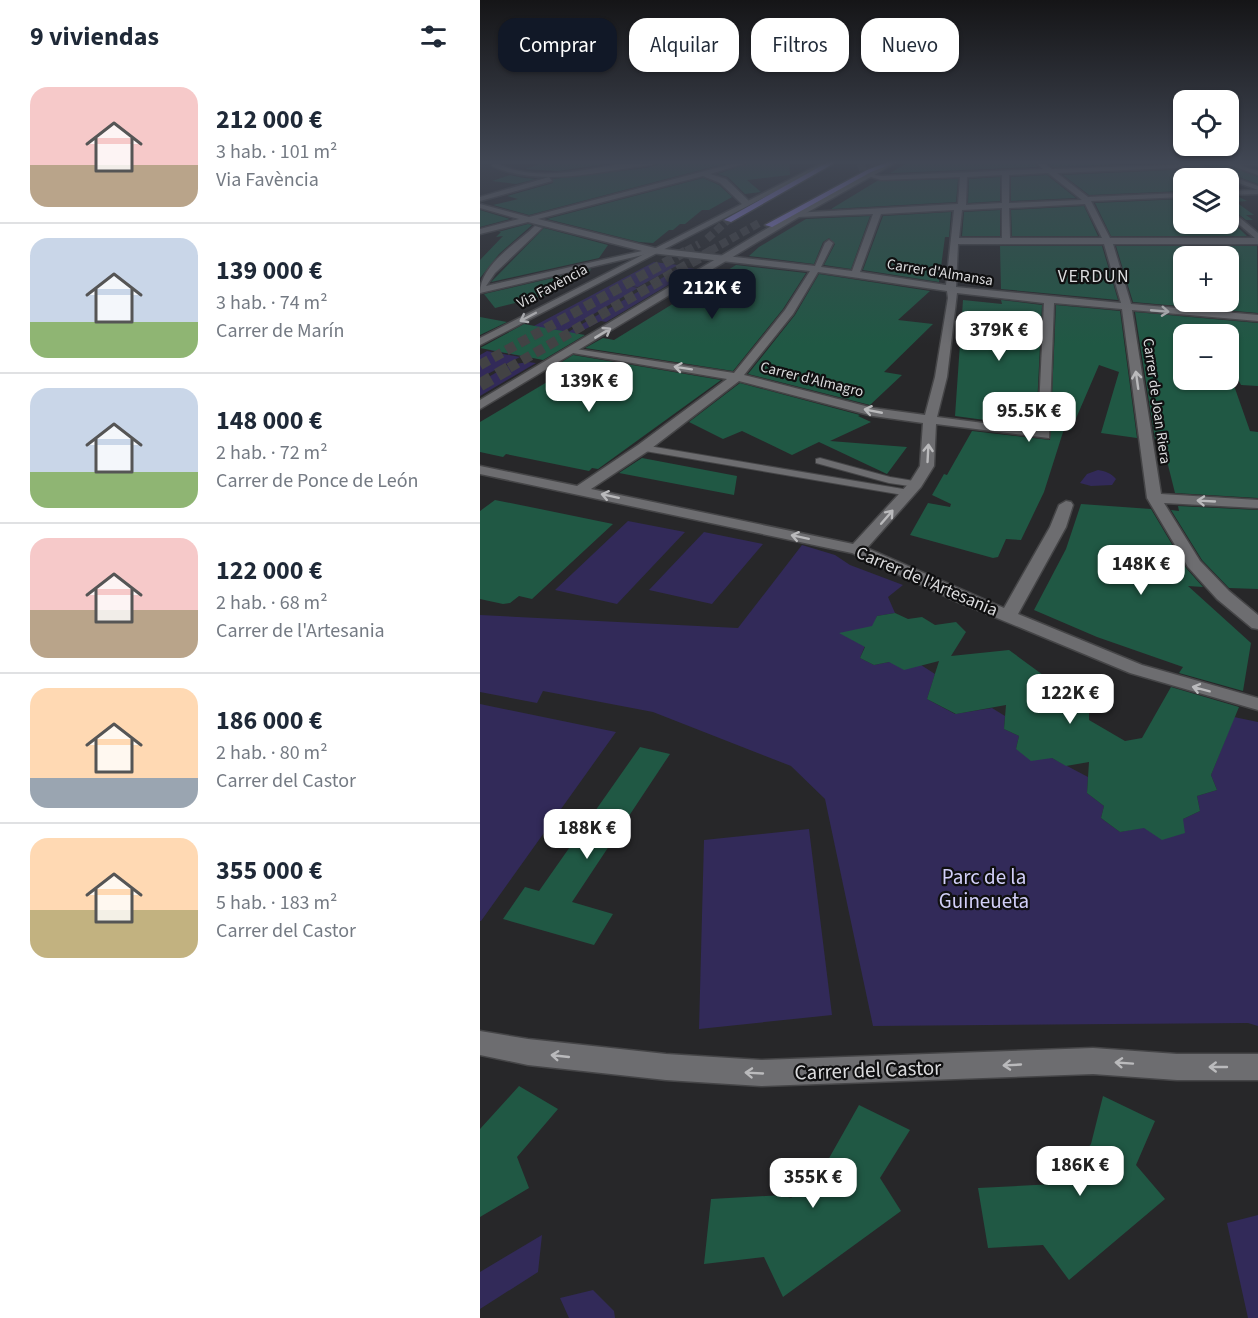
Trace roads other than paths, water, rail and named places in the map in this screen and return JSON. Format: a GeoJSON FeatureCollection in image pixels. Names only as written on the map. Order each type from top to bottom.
{"type":"FeatureCollection","features":[{"type":"Feature","properties":{"kind":"highway"},"geometry":{"type":"LineString","coordinates":[[769,225],[774,223]]}},
{"type":"Feature","properties":{"kind":"street"},"geometry":{"type":"LineString","coordinates":[[480,232],[517,223]]}},
{"type":"Feature","properties":{"kind":"street","name":"Carrer d'Almansa"},"geometry":{"type":"LineString","coordinates":[[537,223],[655,251],[722,260],[740,259],[818,267],[951,288],[968,293],[1258,318]]}},
{"type":"Feature","properties":{"kind":"street","name":"Via Favència"},"geometry":{"type":"LineString","coordinates":[[481,342],[709,223]]}},
{"type":"Feature","properties":{"kind":"street"},"geometry":{"type":"LineString","coordinates":[[480,405],[784,223]]}},
{"type":"Feature","properties":{"kind":"street"},"geometry":{"type":"LineString","coordinates":[[856,271],[874,223]]}},
{"type":"Feature","properties":{"kind":"street"},"geometry":{"type":"LineString","coordinates":[[857,549],[913,488],[927,466],[930,419],[941,377],[953,298],[951,288],[957,223]]}},
{"type":"Feature","properties":{"kind":"street"},"geometry":{"type":"LineString","coordinates":[[1006,223],[1006,240]]}},
{"type":"Feature","properties":{"kind":"street","name":"Carrer de Joan Riera"},"geometry":{"type":"LineString","coordinates":[[1098,223],[1108,242],[1127,308],[1154,498]]}},
{"type":"Feature","properties":{"kind":"street"},"geometry":{"type":"LineString","coordinates":[[1241,223],[1258,239]]}},
{"type":"Feature","properties":{"kind":"street"},"geometry":{"type":"LineString","coordinates":[[480,289],[491,271],[538,228]]}},
{"type":"Feature","properties":{"kind":"street"},"geometry":{"type":"LineString","coordinates":[[956,241],[1006,240],[1192,245],[1258,239]]}},
{"type":"Feature","properties":{"kind":"street"},"geometry":{"type":"LineString","coordinates":[[580,490],[643,448],[737,377],[789,312],[818,267],[829,243]]}},
{"type":"Feature","properties":{"kind":"street"},"geometry":{"type":"LineString","coordinates":[[480,289],[655,251]]}},
{"type":"Feature","properties":{"kind":"street","name":"Carrer d'Almagro"},"geometry":{"type":"LineString","coordinates":[[573,350],[737,377],[873,412],[1044,435],[1048,300]]}},
{"type":"Feature","properties":{"kind":"street"},"geometry":{"type":"LineString","coordinates":[[1224,316],[1226,312]]}},
{"type":"Feature","properties":{"kind":"street","name":"Carrer de l'Artesania"},"geometry":{"type":"LineString","coordinates":[[480,470],[857,549],[1008,616],[1136,669],[1258,704]]}},
{"type":"Feature","properties":{"kind":"street"},"geometry":{"type":"LineString","coordinates":[[1154,498],[1258,504]]}},
{"type":"Feature","properties":{"kind":"street"},"geometry":{"type":"LineString","coordinates":[[1154,498],[1194,564],[1258,624]]}},
{"type":"Feature","properties":{"kind":"street"},"geometry":{"type":"LineString","coordinates":[[1008,616],[1058,527],[1066,505]]}},
{"type":"Feature","properties":{"kind":"street"},"geometry":{"type":"LineString","coordinates":[[1236,604],[1258,603]]}},
{"type":"Feature","properties":{"kind":"street","name":"Carrer del Castor"},"geometry":{"type":"LineString","coordinates":[[480,1043],[562,1056],[666,1067],[761,1073],[1093,1061],[1177,1067],[1258,1067]]}},
{"type":"Feature","properties":{"kind":"lane"},"geometry":{"type":"LineString","coordinates":[[643,448],[913,488]]}},
{"type":"Feature","properties":{"kind":"lane"},"geometry":{"type":"LineString","coordinates":[[820,461],[913,488]]}},
{"type":"Feature","properties":{"kind":"tunnel"},"geometry":{"type":"LineString","coordinates":[[707,239],[725,223]]}},
{"type":"Feature","properties":{"kind":"tunnel"},"geometry":{"type":"LineString","coordinates":[[710,251],[759,223]]}},
{"type":"Feature","properties":{"kind":"tunnel"},"geometry":{"type":"LineString","coordinates":[[686,251],[699,244]]}},
{"type":"Feature","properties":{"kind":"tunnel"},"geometry":{"type":"LineString","coordinates":[[480,365],[688,250]]}},
{"type":"Feature","properties":{"kind":"tunnel"},"geometry":{"type":"LineString","coordinates":[[509,368],[713,250]]}},
{"type":"Feature","properties":{"kind":"tunnel"},"geometry":{"type":"LineString","coordinates":[[480,385],[511,367]]}},
{"type":"Feature","properties":{"kind":"district","name":"VERDUN"},"geometry":{"type":"Point","coordinates":[1094,276]}},
{"type":"Feature","properties":{"kind":"park label","name":"Parc de la Guineueta"},"geometry":{"type":"Point","coordinates":[984,889]}}]}
